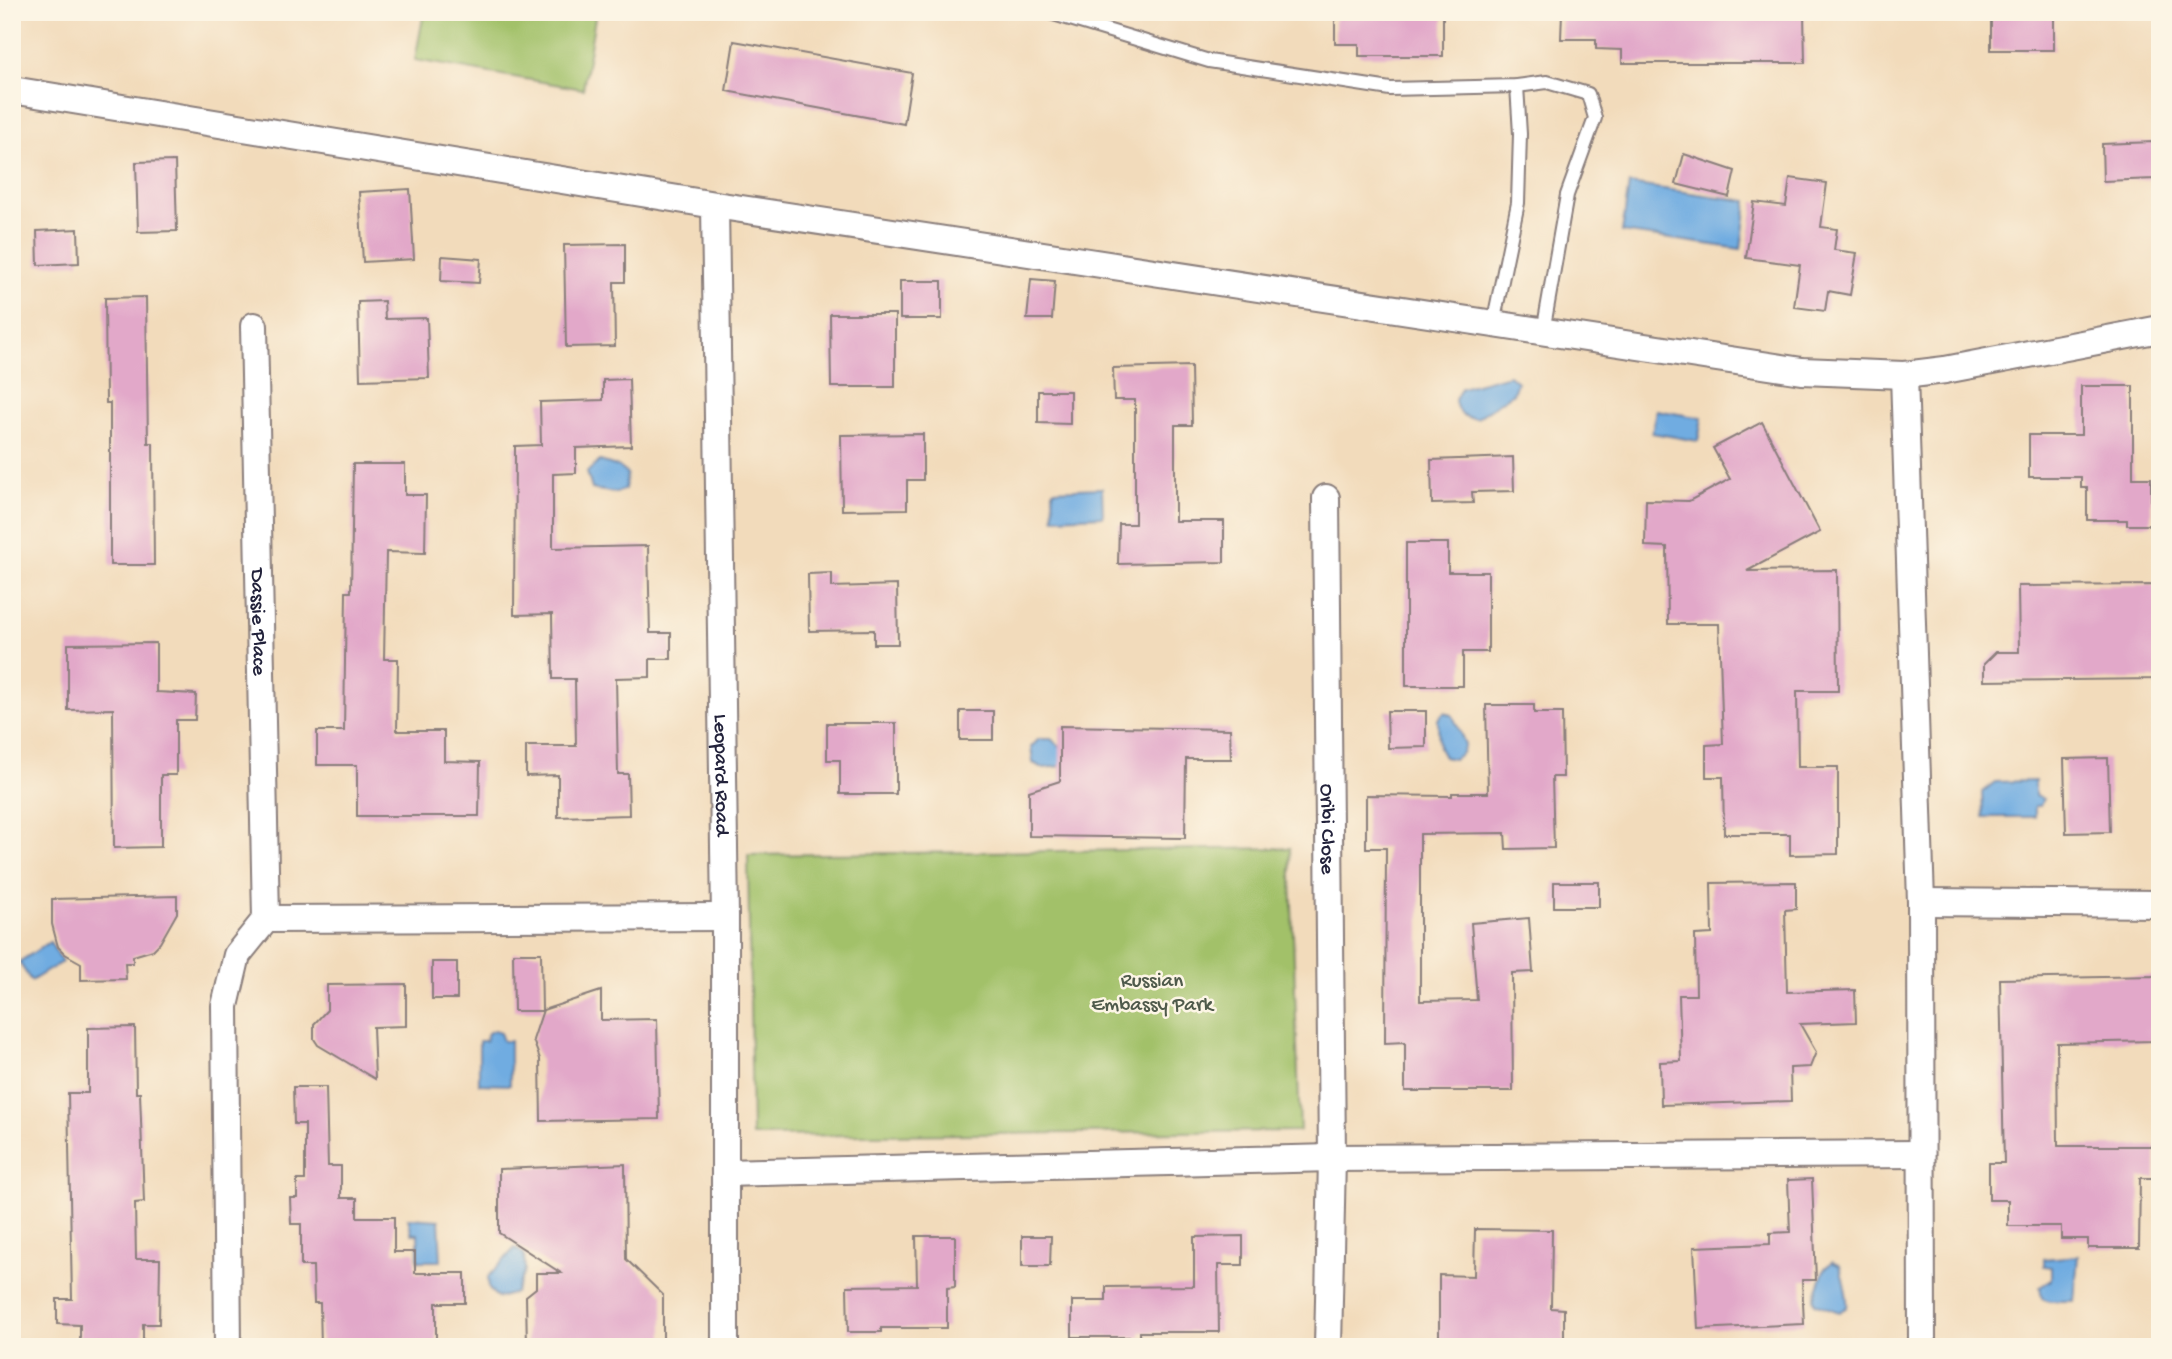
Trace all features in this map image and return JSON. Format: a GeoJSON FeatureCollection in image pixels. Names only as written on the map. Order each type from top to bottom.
{"type":"FeatureCollection","features":[{"type":"Feature","properties":{"kind":"street"},"geometry":{"type":"LineString","coordinates":[[12,90],[715,205],[1802,371],[1904,375],[1945,370],[2160,329]]}},
{"type":"Feature","properties":{"kind":"street","name":"Leopard Road"},"geometry":{"type":"LineString","coordinates":[[715,205],[725,917],[725,1347]]}},
{"type":"Feature","properties":{"kind":"street","name":"Dassie Place"},"geometry":{"type":"LineString","coordinates":[[254,326],[266,919]]}},
{"type":"Feature","properties":{"kind":"street"},"geometry":{"type":"LineString","coordinates":[[1904,375],[1921,902],[1922,1347]]}},
{"type":"Feature","properties":{"kind":"street","name":"Oribi Close"},"geometry":{"type":"LineString","coordinates":[[1326,498],[1332,1158],[1328,1347]]}},
{"type":"Feature","properties":{"kind":"street"},"geometry":{"type":"LineString","coordinates":[[1921,902],[2160,904]]}},
{"type":"Feature","properties":{"kind":"street"},"geometry":{"type":"LineString","coordinates":[[228,1347],[225,1006],[237,955],[266,919],[725,917]]}},
{"type":"Feature","properties":{"kind":"street"},"geometry":{"type":"LineString","coordinates":[[725,1173],[1332,1158],[1921,1154]]}},
{"type":"Feature","properties":{"kind":"lane"},"geometry":{"type":"LineString","coordinates":[[1047,12],[1209,61],[1390,89],[1517,86],[1547,82],[1588,94],[1595,118],[1567,195],[1543,332]]}},
{"type":"Feature","properties":{"kind":"lane"},"geometry":{"type":"LineString","coordinates":[[1493,324],[1518,203],[1520,134],[1517,86]]}},
{"type":"Feature","properties":{"kind":"green space"},"geometry":{"type":"Polygon","coordinates":[[[424,12],[596,12],[583,89],[415,60],[424,12]]]}},
{"type":"Feature","properties":{"kind":"green space","name":"Russian Embassy Park"},"geometry":{"type":"Polygon","coordinates":[[[1290,848],[1300,1131],[752,1136],[748,855],[1290,848]]]}},
{"type":"Feature","properties":{"kind":"water"},"geometry":{"type":"Polygon","coordinates":[[[1629,184],[1747,201],[1741,249],[1622,232],[1629,184]]]}},
{"type":"Feature","properties":{"kind":"water"},"geometry":{"type":"Polygon","coordinates":[[[1509,375],[1517,382],[1513,393],[1477,418],[1465,416],[1459,411],[1455,400],[1461,388],[1509,375]]]}},
{"type":"Feature","properties":{"kind":"water"},"geometry":{"type":"Polygon","coordinates":[[[1656,410],[1702,418],[1698,441],[1652,433],[1656,410]]]}},
{"type":"Feature","properties":{"kind":"water"},"geometry":{"type":"Polygon","coordinates":[[[600,461],[619,467],[627,474],[625,489],[616,493],[592,489],[587,472],[600,461]]]}},
{"type":"Feature","properties":{"kind":"water"},"geometry":{"type":"Polygon","coordinates":[[[1102,488],[1103,516],[1054,518],[1053,490],[1102,488]]]}},
{"type":"Feature","properties":{"kind":"water"},"geometry":{"type":"Polygon","coordinates":[[[1444,712],[1453,716],[1465,744],[1462,753],[1454,759],[1444,757],[1439,748],[1438,719],[1444,712]]]}},
{"type":"Feature","properties":{"kind":"water"},"geometry":{"type":"Polygon","coordinates":[[[1039,739],[1051,739],[1072,756],[1071,765],[1043,768],[1033,763],[1031,747],[1039,739]]]}},
{"type":"Feature","properties":{"kind":"water"},"geometry":{"type":"Polygon","coordinates":[[[2035,781],[2035,796],[2043,799],[2040,806],[2035,806],[2035,817],[1983,817],[1982,792],[1995,782],[2035,781]]]}},
{"type":"Feature","properties":{"kind":"water"},"geometry":{"type":"Polygon","coordinates":[[[50,942],[62,962],[31,981],[19,962],[50,942]]]}},
{"type":"Feature","properties":{"kind":"water"},"geometry":{"type":"Polygon","coordinates":[[[494,1030],[500,1033],[503,1041],[510,1041],[510,1085],[479,1084],[479,1041],[485,1041],[488,1033],[494,1030]]]}},
{"type":"Feature","properties":{"kind":"water"},"geometry":{"type":"Polygon","coordinates":[[[408,1218],[439,1220],[441,1261],[418,1261],[418,1234],[412,1234],[408,1218]]]}},
{"type":"Feature","properties":{"kind":"water"},"geometry":{"type":"Polygon","coordinates":[[[515,1248],[524,1254],[525,1270],[515,1293],[498,1298],[489,1289],[488,1277],[515,1248]]]}},
{"type":"Feature","properties":{"kind":"water"},"geometry":{"type":"Polygon","coordinates":[[[2078,1256],[2074,1301],[2049,1301],[2042,1298],[2040,1287],[2051,1280],[2051,1267],[2044,1266],[2044,1259],[2078,1256]]]}},
{"type":"Feature","properties":{"kind":"water"},"geometry":{"type":"Polygon","coordinates":[[[1832,1262],[1840,1266],[1847,1299],[1847,1307],[1839,1312],[1815,1303],[1814,1298],[1825,1268],[1832,1262]]]}},
{"type":"Feature","properties":{"kind":"building"},"geometry":{"type":"Polygon","coordinates":[[[1335,12],[1443,12],[1443,56],[1359,56],[1359,44],[1335,44],[1335,12]]]}},
{"type":"Feature","properties":{"kind":"building"},"geometry":{"type":"Polygon","coordinates":[[[1562,12],[1804,12],[1805,63],[1622,63],[1622,50],[1596,49],[1596,39],[1561,39],[1562,12]]]}},
{"type":"Feature","properties":{"kind":"building"},"geometry":{"type":"Polygon","coordinates":[[[1991,12],[2054,12],[2054,50],[1991,50],[1991,12]]]}},
{"type":"Feature","properties":{"kind":"building"},"geometry":{"type":"Polygon","coordinates":[[[734,41],[912,73],[904,124],[726,91],[734,41]]]}},
{"type":"Feature","properties":{"kind":"building"},"geometry":{"type":"Polygon","coordinates":[[[2154,142],[2155,179],[2103,181],[2102,144],[2154,142]]]}},
{"type":"Feature","properties":{"kind":"building"},"geometry":{"type":"Polygon","coordinates":[[[1684,154],[1735,171],[1729,197],[1676,184],[1684,154]]]}},
{"type":"Feature","properties":{"kind":"building"},"geometry":{"type":"Polygon","coordinates":[[[175,161],[177,231],[138,232],[136,162],[175,161]]]}},
{"type":"Feature","properties":{"kind":"building"},"geometry":{"type":"Polygon","coordinates":[[[1790,178],[1827,183],[1821,227],[1837,229],[1834,250],[1857,253],[1850,295],[1828,291],[1825,311],[1794,307],[1800,265],[1746,258],[1754,202],[1786,206],[1790,178]]]}},
{"type":"Feature","properties":{"kind":"building"},"geometry":{"type":"Polygon","coordinates":[[[410,189],[414,259],[363,262],[359,192],[410,189]]]}},
{"type":"Feature","properties":{"kind":"building"},"geometry":{"type":"Polygon","coordinates":[[[78,229],[79,263],[38,265],[37,231],[78,229]]]}},
{"type":"Feature","properties":{"kind":"building"},"geometry":{"type":"Polygon","coordinates":[[[625,244],[625,282],[614,282],[615,346],[566,347],[564,245],[625,244]]]}},
{"type":"Feature","properties":{"kind":"building"},"geometry":{"type":"Polygon","coordinates":[[[442,256],[481,259],[479,283],[441,281],[442,256]]]}},
{"type":"Feature","properties":{"kind":"building"},"geometry":{"type":"Polygon","coordinates":[[[1031,279],[1055,281],[1052,319],[1027,319],[1031,279]]]}},
{"type":"Feature","properties":{"kind":"building"},"geometry":{"type":"Polygon","coordinates":[[[900,281],[942,281],[942,319],[900,319],[900,281]]]}},
{"type":"Feature","properties":{"kind":"building"},"geometry":{"type":"Polygon","coordinates":[[[146,297],[148,443],[153,443],[154,565],[110,565],[110,403],[106,403],[105,298],[146,297]]]}},
{"type":"Feature","properties":{"kind":"building"},"geometry":{"type":"Polygon","coordinates":[[[384,301],[385,319],[427,318],[429,378],[360,380],[358,302],[384,301]]]}},
{"type":"Feature","properties":{"kind":"building"},"geometry":{"type":"Polygon","coordinates":[[[830,314],[895,314],[895,387],[831,387],[830,314]]]}},
{"type":"Feature","properties":{"kind":"building"},"geometry":{"type":"Polygon","coordinates":[[[1191,366],[1192,425],[1175,425],[1175,521],[1224,521],[1224,562],[1118,564],[1119,524],[1135,524],[1135,400],[1114,400],[1113,368],[1191,366]]]}},
{"type":"Feature","properties":{"kind":"building"},"geometry":{"type":"Polygon","coordinates":[[[629,379],[631,446],[576,448],[576,473],[553,474],[553,548],[648,546],[650,633],[671,633],[671,659],[650,659],[650,677],[616,678],[618,774],[628,774],[629,815],[558,817],[558,775],[526,776],[526,746],[576,746],[575,679],[553,679],[552,614],[514,615],[515,446],[541,445],[540,402],[603,400],[603,380],[629,379]]]}},
{"type":"Feature","properties":{"kind":"building"},"geometry":{"type":"Polygon","coordinates":[[[2081,386],[2133,386],[2133,478],[2151,478],[2151,525],[2127,525],[2127,520],[2087,520],[2087,488],[2081,488],[2081,477],[2029,477],[2029,435],[2081,435],[2081,386]]]}},
{"type":"Feature","properties":{"kind":"building"},"geometry":{"type":"Polygon","coordinates":[[[1038,391],[1070,391],[1070,424],[1038,423],[1038,391]]]}},
{"type":"Feature","properties":{"kind":"building"},"geometry":{"type":"Polygon","coordinates":[[[1762,422],[1820,532],[1747,571],[1837,570],[1838,691],[1797,691],[1798,767],[1838,767],[1838,854],[1790,855],[1790,834],[1724,834],[1723,777],[1706,777],[1706,745],[1723,744],[1719,624],[1668,624],[1667,547],[1645,546],[1646,500],[1689,501],[1730,479],[1713,448],[1762,422]]]}},
{"type":"Feature","properties":{"kind":"building"},"geometry":{"type":"Polygon","coordinates":[[[923,434],[923,480],[907,480],[907,509],[842,510],[841,435],[923,434]]]}},
{"type":"Feature","properties":{"kind":"building"},"geometry":{"type":"Polygon","coordinates":[[[1513,457],[1514,491],[1472,492],[1473,503],[1432,504],[1431,460],[1513,457]]]}},
{"type":"Feature","properties":{"kind":"building"},"geometry":{"type":"Polygon","coordinates":[[[353,464],[405,464],[405,495],[426,495],[425,553],[386,552],[384,659],[398,659],[397,731],[444,731],[444,761],[480,762],[479,816],[357,816],[357,765],[317,765],[317,731],[344,731],[346,592],[351,592],[353,464]]]}},
{"type":"Feature","properties":{"kind":"building"},"geometry":{"type":"Polygon","coordinates":[[[1406,543],[1448,543],[1448,572],[1488,572],[1488,652],[1463,652],[1463,686],[1406,686],[1406,543]]]}},
{"type":"Feature","properties":{"kind":"building"},"geometry":{"type":"Polygon","coordinates":[[[832,573],[832,587],[897,585],[898,644],[874,644],[874,630],[809,631],[808,574],[832,573]]]}},
{"type":"Feature","properties":{"kind":"building"},"geometry":{"type":"Polygon","coordinates":[[[2157,585],[2159,679],[1984,681],[1984,664],[1996,652],[2019,652],[2018,586],[2157,585]]]}},
{"type":"Feature","properties":{"kind":"building"},"geometry":{"type":"Polygon","coordinates":[[[156,643],[156,692],[196,694],[195,720],[176,720],[176,775],[161,775],[161,847],[114,848],[113,709],[68,710],[68,644],[156,643]]]}},
{"type":"Feature","properties":{"kind":"building"},"geometry":{"type":"Polygon","coordinates":[[[1486,705],[1534,705],[1534,713],[1562,713],[1563,777],[1552,777],[1554,848],[1506,849],[1505,833],[1420,834],[1420,1001],[1477,1000],[1471,923],[1529,918],[1533,972],[1512,973],[1513,1091],[1405,1091],[1405,1042],[1385,1043],[1386,848],[1366,848],[1366,795],[1452,796],[1452,793],[1488,793],[1486,705]]]}},
{"type":"Feature","properties":{"kind":"building"},"geometry":{"type":"Polygon","coordinates":[[[960,711],[993,711],[993,740],[960,740],[960,711]]]}},
{"type":"Feature","properties":{"kind":"building"},"geometry":{"type":"Polygon","coordinates":[[[1387,711],[1426,711],[1426,747],[1388,748],[1387,711]]]}},
{"type":"Feature","properties":{"kind":"building"},"geometry":{"type":"Polygon","coordinates":[[[827,723],[896,723],[896,794],[840,794],[840,760],[827,760],[827,723]]]}},
{"type":"Feature","properties":{"kind":"building"},"geometry":{"type":"Polygon","coordinates":[[[1060,726],[1230,729],[1231,759],[1186,759],[1185,838],[1029,836],[1029,791],[1060,781],[1060,726]]]}},
{"type":"Feature","properties":{"kind":"building"},"geometry":{"type":"Polygon","coordinates":[[[2108,758],[2110,832],[2066,833],[2064,759],[2108,758]]]}},
{"type":"Feature","properties":{"kind":"building"},"geometry":{"type":"Polygon","coordinates":[[[1554,882],[1599,882],[1599,907],[1554,907],[1554,882]]]}},
{"type":"Feature","properties":{"kind":"building"},"geometry":{"type":"Polygon","coordinates":[[[1796,882],[1796,909],[1785,910],[1787,992],[1855,990],[1856,1022],[1800,1024],[1816,1052],[1810,1067],[1790,1068],[1791,1101],[1661,1105],[1660,1062],[1681,1061],[1679,995],[1696,995],[1695,935],[1712,934],[1711,883],[1796,882]]]}},
{"type":"Feature","properties":{"kind":"building"},"geometry":{"type":"Polygon","coordinates":[[[177,896],[177,913],[160,943],[153,950],[133,956],[133,963],[125,963],[126,979],[81,980],[81,963],[58,947],[52,924],[52,899],[177,896]]]}},
{"type":"Feature","properties":{"kind":"building"},"geometry":{"type":"Polygon","coordinates":[[[513,953],[541,953],[542,1011],[514,1011],[513,953]]]}},
{"type":"Feature","properties":{"kind":"building"},"geometry":{"type":"Polygon","coordinates":[[[432,962],[457,962],[457,999],[432,999],[432,962]]]}},
{"type":"Feature","properties":{"kind":"building"},"geometry":{"type":"Polygon","coordinates":[[[2155,976],[2156,1041],[2057,1043],[2058,1146],[2155,1146],[2155,1178],[2140,1178],[2139,1248],[2088,1248],[2088,1239],[2061,1239],[2061,1226],[2008,1226],[2008,1200],[1989,1200],[1989,1163],[2004,1163],[2000,979],[2155,976]]]}},
{"type":"Feature","properties":{"kind":"building"},"geometry":{"type":"Polygon","coordinates":[[[406,984],[406,1026],[373,1027],[375,1079],[318,1045],[314,1039],[314,1024],[327,1010],[327,985],[406,984]]]}},
{"type":"Feature","properties":{"kind":"building"},"geometry":{"type":"Polygon","coordinates":[[[601,991],[601,1020],[657,1019],[659,1119],[541,1121],[540,1059],[533,1040],[543,1010],[601,991]]]}},
{"type":"Feature","properties":{"kind":"building"},"geometry":{"type":"Polygon","coordinates":[[[135,1027],[136,1093],[140,1093],[144,1202],[135,1203],[136,1259],[160,1259],[159,1324],[143,1324],[143,1347],[80,1347],[80,1325],[57,1324],[57,1299],[72,1299],[68,1093],[88,1093],[88,1028],[135,1027]]]}},
{"type":"Feature","properties":{"kind":"building"},"geometry":{"type":"Polygon","coordinates":[[[293,1087],[326,1087],[328,1166],[341,1166],[341,1198],[357,1198],[357,1217],[394,1217],[394,1252],[415,1252],[415,1273],[465,1273],[465,1303],[436,1303],[436,1347],[321,1347],[320,1303],[314,1303],[313,1266],[301,1266],[301,1224],[291,1224],[290,1198],[297,1198],[297,1180],[305,1180],[305,1124],[294,1124],[293,1087]]]}},
{"type":"Feature","properties":{"kind":"building"},"geometry":{"type":"Polygon","coordinates":[[[625,1164],[626,1259],[663,1295],[663,1347],[527,1347],[526,1296],[536,1288],[536,1273],[561,1273],[499,1233],[499,1169],[625,1164]]]}},
{"type":"Feature","properties":{"kind":"building"},"geometry":{"type":"Polygon","coordinates":[[[1812,1179],[1816,1280],[1802,1280],[1804,1324],[1698,1329],[1694,1247],[1770,1244],[1770,1233],[1790,1232],[1788,1180],[1812,1179]]]}},
{"type":"Feature","properties":{"kind":"building"},"geometry":{"type":"Polygon","coordinates":[[[1475,1229],[1552,1230],[1551,1308],[1564,1309],[1564,1347],[1439,1347],[1439,1275],[1474,1276],[1475,1229]]]}},
{"type":"Feature","properties":{"kind":"building"},"geometry":{"type":"Polygon","coordinates":[[[916,1236],[955,1236],[955,1287],[947,1288],[947,1328],[881,1328],[881,1332],[848,1332],[847,1286],[917,1285],[916,1236]]]}},
{"type":"Feature","properties":{"kind":"building"},"geometry":{"type":"Polygon","coordinates":[[[1022,1236],[1051,1236],[1050,1266],[1022,1266],[1022,1236]]]}},
{"type":"Feature","properties":{"kind":"building"},"geometry":{"type":"Polygon","coordinates":[[[1243,1236],[1243,1265],[1218,1265],[1219,1332],[1140,1332],[1140,1337],[1072,1337],[1072,1301],[1106,1301],[1106,1287],[1194,1286],[1194,1237],[1243,1236]]]}}]}
